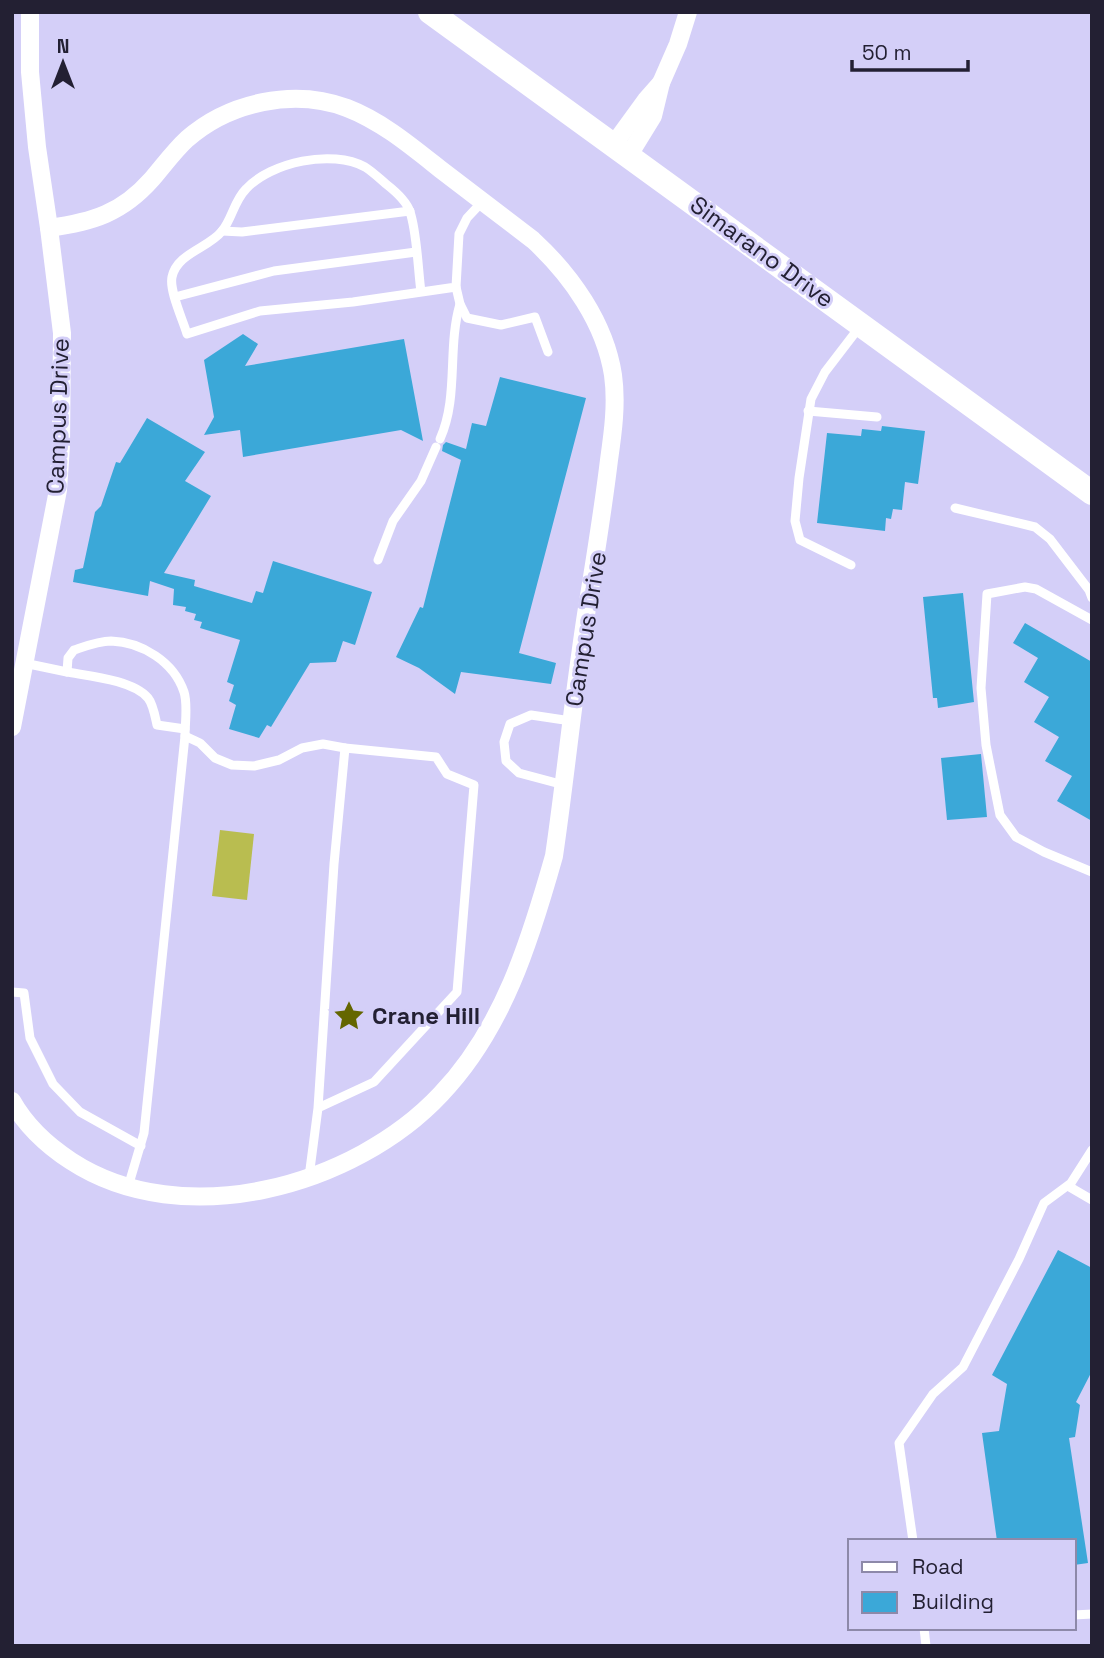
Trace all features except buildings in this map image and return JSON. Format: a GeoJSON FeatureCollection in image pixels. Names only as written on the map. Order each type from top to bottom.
{"type":"FeatureCollection","features":[{"type":"Feature","properties":{"kind":"street","name":"Campus Drive"},"geometry":{"type":"LineString","coordinates":[[12,727],[58,490],[62,333],[37,147],[30,72],[30,12]]}},
{"type":"Feature","properties":{"kind":"street","name":"Simarano Drive"},"geometry":{"type":"LineString","coordinates":[[430,12],[1092,493]]}},
{"type":"Feature","properties":{"kind":"street"},"geometry":{"type":"LineString","coordinates":[[621,150],[646,100],[661,83],[688,12]]}},
{"type":"Feature","properties":{"kind":"street","name":"Campus Drive"},"geometry":{"type":"LineString","coordinates":[[12,1101],[37,1135],[58,1153],[93,1175],[159,1194],[236,1195],[281,1186],[331,1170],[375,1147],[414,1121],[442,1093],[473,1056],[516,974],[554,856],[587,608],[600,537],[615,401],[607,348],[598,327],[555,261],[533,240],[377,122],[346,107],[322,101],[288,99],[256,103],[227,112],[205,124],[186,140],[150,181],[113,212],[96,220],[50,228]]}},
{"type":"Feature","properties":{"kind":"lane"},"geometry":{"type":"LineString","coordinates":[[421,292],[410,211],[395,191],[365,167],[344,160],[303,159],[267,173],[247,188],[235,203],[222,231],[192,252],[178,266],[172,278],[187,334],[260,312],[421,292],[456,287]]}},
{"type":"Feature","properties":{"kind":"lane"},"geometry":{"type":"LineString","coordinates":[[482,202],[467,218],[459,233],[456,287],[460,304],[467,318],[482,321],[501,324],[535,317],[548,352]]}},
{"type":"Feature","properties":{"kind":"lane"},"geometry":{"type":"LineString","coordinates":[[222,231],[242,232],[410,211]]}},
{"type":"Feature","properties":{"kind":"lane"},"geometry":{"type":"LineString","coordinates":[[175,297],[274,271],[416,252]]}},
{"type":"Feature","properties":{"kind":"lane"},"geometry":{"type":"LineString","coordinates":[[378,560],[393,521],[421,481],[438,443],[449,408],[453,325],[460,304]]}},
{"type":"Feature","properties":{"kind":"lane"},"geometry":{"type":"LineString","coordinates":[[851,565],[800,540],[795,521],[808,411],[817,385],[825,372],[862,324]]}},
{"type":"Feature","properties":{"kind":"lane"},"geometry":{"type":"LineString","coordinates":[[808,411],[877,417]]}},
{"type":"Feature","properties":{"kind":"lane"},"geometry":{"type":"LineString","coordinates":[[955,508],[1035,527],[1050,539],[1089,590],[1092,598]]}},
{"type":"Feature","properties":{"kind":"lane"},"geometry":{"type":"LineString","coordinates":[[1092,620],[1036,589],[1025,587],[987,594],[981,688],[986,745],[1000,815],[1016,837],[1092,872]]}},
{"type":"Feature","properties":{"kind":"lane"},"geometry":{"type":"LineString","coordinates":[[67,672],[68,658],[74,650],[111,641],[152,652],[171,669],[184,693],[186,733],[144,1133],[128,1187]]}},
{"type":"Feature","properties":{"kind":"lane"},"geometry":{"type":"LineString","coordinates":[[24,663],[107,679],[137,689],[149,699],[157,724],[186,733],[215,758],[232,765],[254,766],[279,760],[302,747],[323,744],[436,757],[447,774],[474,785],[457,992],[374,1082],[318,1108]]}},
{"type":"Feature","properties":{"kind":"lane"},"geometry":{"type":"LineString","coordinates":[[564,785],[519,773],[506,761],[504,742],[510,724],[531,715],[571,721]]}},
{"type":"Feature","properties":{"kind":"lane"},"geometry":{"type":"LineString","coordinates":[[309,1177],[318,1108],[334,864],[345,748]]}},
{"type":"Feature","properties":{"kind":"lane"},"geometry":{"type":"LineString","coordinates":[[12,992],[24,993],[30,1038],[53,1084],[80,1112],[141,1146]]}},
{"type":"Feature","properties":{"kind":"lane"},"geometry":{"type":"LineString","coordinates":[[913,1539],[899,1443],[933,1394],[963,1367],[1019,1259],[1044,1203],[1068,1186],[1092,1150]]}},
{"type":"Feature","properties":{"kind":"lane"},"geometry":{"type":"LineString","coordinates":[[1068,1186],[1092,1200]]}},
{"type":"Feature","properties":{"kind":"shaded area"},"geometry":{"type":"Polygon","coordinates":[[[220,830],[254,834],[247,900],[212,896],[220,830]]]}},
{"type":"Feature","properties":{"kind":"place","name":"Crane Hill"},"geometry":{"type":"Point","coordinates":[349,1016]}}]}
